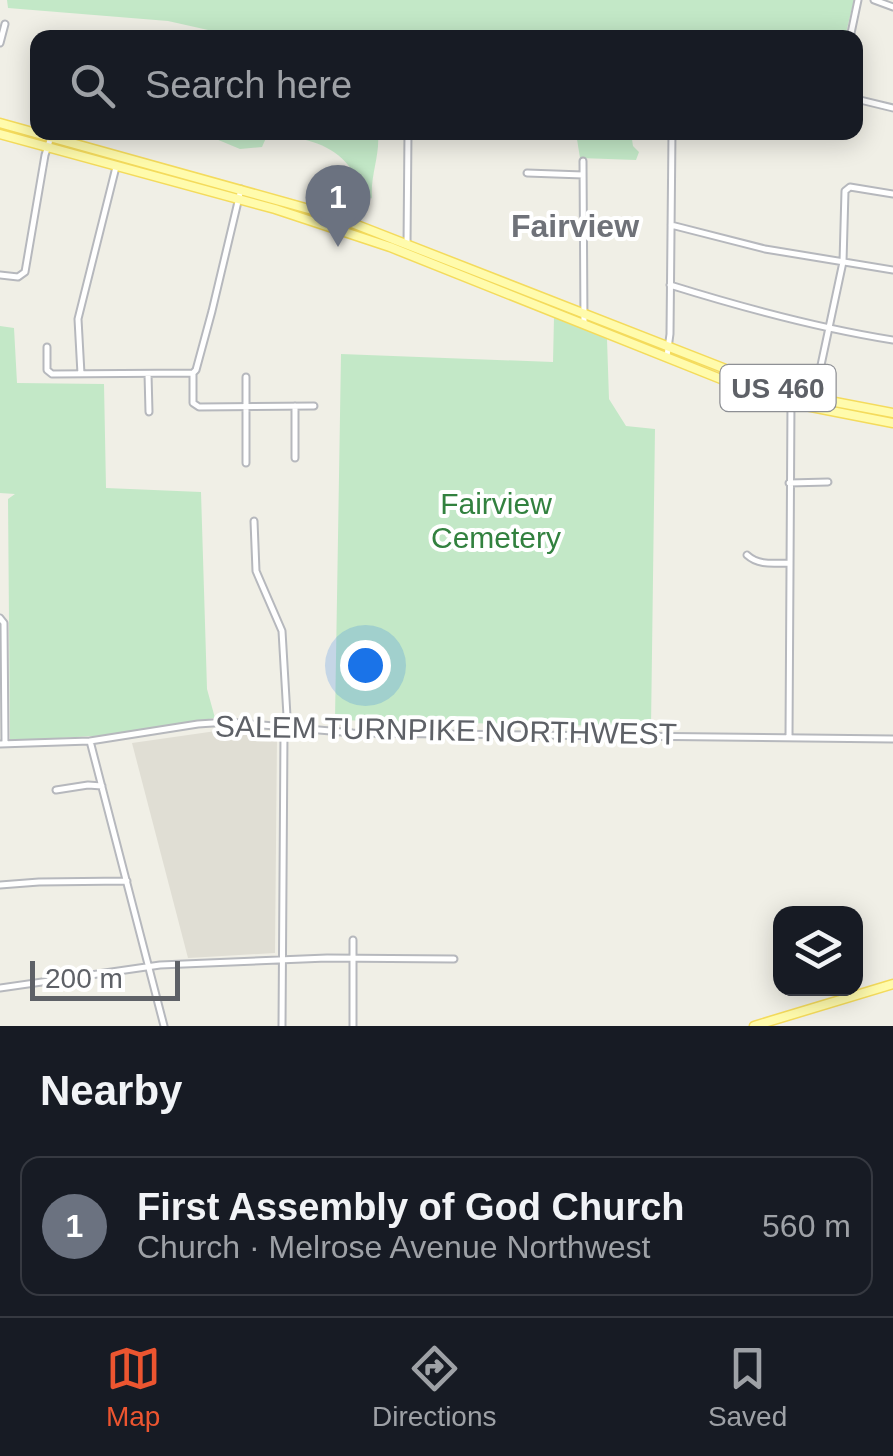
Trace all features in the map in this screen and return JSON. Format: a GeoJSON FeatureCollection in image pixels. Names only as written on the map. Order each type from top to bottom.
{"type":"FeatureCollection","features":[{"type":"Feature","properties":{"kind":"main road","name":"US 460"},"geometry":{"type":"LineString","coordinates":[[0,124],[30,135]]}},
{"type":"Feature","properties":{"kind":"main road","name":"US 460"},"geometry":{"type":"LineString","coordinates":[[0,134],[30,139]]}},
{"type":"Feature","properties":{"kind":"main road","name":"US 460"},"geometry":{"type":"LineString","coordinates":[[37,140],[49,142]]}},
{"type":"Feature","properties":{"kind":"main road","name":"US 460"},"geometry":{"type":"LineString","coordinates":[[44,140],[240,194],[406,248],[583,313],[731,382],[835,413],[893,423]]}},
{"type":"Feature","properties":{"kind":"main road","name":"US 460"},"geometry":{"type":"LineString","coordinates":[[406,248],[584,324],[668,351]]}},
{"type":"Feature","properties":{"kind":"main road","name":"US 460"},"geometry":{"type":"LineString","coordinates":[[791,397],[893,413]]}},
{"type":"Feature","properties":{"kind":"main road"},"geometry":{"type":"LineString","coordinates":[[754,1026],[893,984]]}},
{"type":"Feature","properties":{"kind":"street"},"geometry":{"type":"LineString","coordinates":[[852,30],[858,0]]}},
{"type":"Feature","properties":{"kind":"street"},"geometry":{"type":"LineString","coordinates":[[874,0],[893,7]]}},
{"type":"Feature","properties":{"kind":"street"},"geometry":{"type":"LineString","coordinates":[[0,44],[5,24]]}},
{"type":"Feature","properties":{"kind":"street"},"geometry":{"type":"LineString","coordinates":[[863,101],[893,108]]}},
{"type":"Feature","properties":{"kind":"street"},"geometry":{"type":"LineString","coordinates":[[406,248],[408,140]]}},
{"type":"Feature","properties":{"kind":"street"},"geometry":{"type":"LineString","coordinates":[[668,351],[672,140]]}},
{"type":"Feature","properties":{"kind":"street"},"geometry":{"type":"LineString","coordinates":[[0,275],[18,277],[25,270],[49,142]]}},
{"type":"Feature","properties":{"kind":"street"},"geometry":{"type":"LineString","coordinates":[[81,374],[78,319],[117,160]]}},
{"type":"Feature","properties":{"kind":"street"},"geometry":{"type":"LineString","coordinates":[[583,161],[584,324]]}},
{"type":"Feature","properties":{"kind":"street"},"geometry":{"type":"LineString","coordinates":[[527,174],[582,175]]}},
{"type":"Feature","properties":{"kind":"street"},"geometry":{"type":"LineString","coordinates":[[814,398],[843,262],[846,189],[893,194]]}},
{"type":"Feature","properties":{"kind":"street"},"geometry":{"type":"LineString","coordinates":[[240,194],[193,373],[193,403],[212,407],[314,406]]}},
{"type":"Feature","properties":{"kind":"street"},"geometry":{"type":"LineString","coordinates":[[671,225],[765,250],[893,270]]}},
{"type":"Feature","properties":{"kind":"street"},"geometry":{"type":"LineString","coordinates":[[670,285],[828,329],[893,340]]}},
{"type":"Feature","properties":{"kind":"street"},"geometry":{"type":"LineString","coordinates":[[47,347],[49,374],[193,373]]}},
{"type":"Feature","properties":{"kind":"street"},"geometry":{"type":"LineString","coordinates":[[148,374],[149,412]]}},
{"type":"Feature","properties":{"kind":"street"},"geometry":{"type":"LineString","coordinates":[[246,377],[246,463]]}},
{"type":"Feature","properties":{"kind":"street"},"geometry":{"type":"LineString","coordinates":[[789,738],[791,397]]}},
{"type":"Feature","properties":{"kind":"street"},"geometry":{"type":"LineString","coordinates":[[295,406],[295,458]]}},
{"type":"Feature","properties":{"kind":"street"},"geometry":{"type":"LineString","coordinates":[[789,483],[828,482]]}},
{"type":"Feature","properties":{"kind":"street"},"geometry":{"type":"LineString","coordinates":[[254,521],[256,569],[282,630],[287,716],[282,1026]]}},
{"type":"Feature","properties":{"kind":"street"},"geometry":{"type":"LineString","coordinates":[[747,555],[762,563],[790,563]]}},
{"type":"Feature","properties":{"kind":"street"},"geometry":{"type":"LineString","coordinates":[[0,618],[4,624],[2,744]]}},
{"type":"Feature","properties":{"kind":"street","name":"SALEM TURNPIKE NORTHWEST"},"geometry":{"type":"LineString","coordinates":[[2,744],[90,741],[216,722],[353,733],[893,739]]}},
{"type":"Feature","properties":{"kind":"street"},"geometry":{"type":"LineString","coordinates":[[90,741],[164,1026]]}},
{"type":"Feature","properties":{"kind":"street"},"geometry":{"type":"LineString","coordinates":[[56,790],[102,786]]}},
{"type":"Feature","properties":{"kind":"street"},"geometry":{"type":"LineString","coordinates":[[0,885],[127,882]]}},
{"type":"Feature","properties":{"kind":"street"},"geometry":{"type":"LineString","coordinates":[[352,940],[352,1026]]}},
{"type":"Feature","properties":{"kind":"street"},"geometry":{"type":"LineString","coordinates":[[0,988],[148,966],[282,959],[454,959]]}},
{"type":"Feature","properties":{"kind":"shaded area"},"geometry":{"type":"Polygon","coordinates":[[[216,731],[277,736],[275,953],[188,958],[132,743],[216,731]]]}},
{"type":"Feature","properties":{"kind":"green space"},"geometry":{"type":"Polygon","coordinates":[[[7,0],[854,0],[847,30],[208,30],[168,21],[8,8],[7,0]]]}},
{"type":"Feature","properties":{"kind":"green space"},"geometry":{"type":"Polygon","coordinates":[[[218,140],[265,140],[262,147],[240,149],[218,140]]]}},
{"type":"Feature","properties":{"kind":"green space"},"geometry":{"type":"Polygon","coordinates":[[[304,140],[378,140],[372,199],[348,165],[322,145],[304,140]]]}},
{"type":"Feature","properties":{"kind":"green space"},"geometry":{"type":"Polygon","coordinates":[[[577,140],[632,140],[639,152],[636,160],[580,158],[577,140]]]}},
{"type":"Feature","properties":{"kind":"green space","name":"Fairview Cemetery"},"geometry":{"type":"Polygon","coordinates":[[[554,317],[607,339],[609,399],[626,426],[655,429],[651,727],[335,720],[341,354],[553,362],[554,317]]]}},
{"type":"Feature","properties":{"kind":"green space"},"geometry":{"type":"Polygon","coordinates":[[[0,326],[14,328],[17,383],[104,384],[106,488],[201,492],[207,689],[215,718],[110,735],[10,741],[8,499],[15,494],[0,493],[0,326]]]}},
{"type":"Feature","properties":{"kind":"place","name":"First Assembly of God Church"},"geometry":{"type":"Point","coordinates":[338,247]}},
{"type":"Feature","properties":{"kind":"district","name":"Fairview"},"geometry":{"type":"Point","coordinates":[575,226]}}]}
